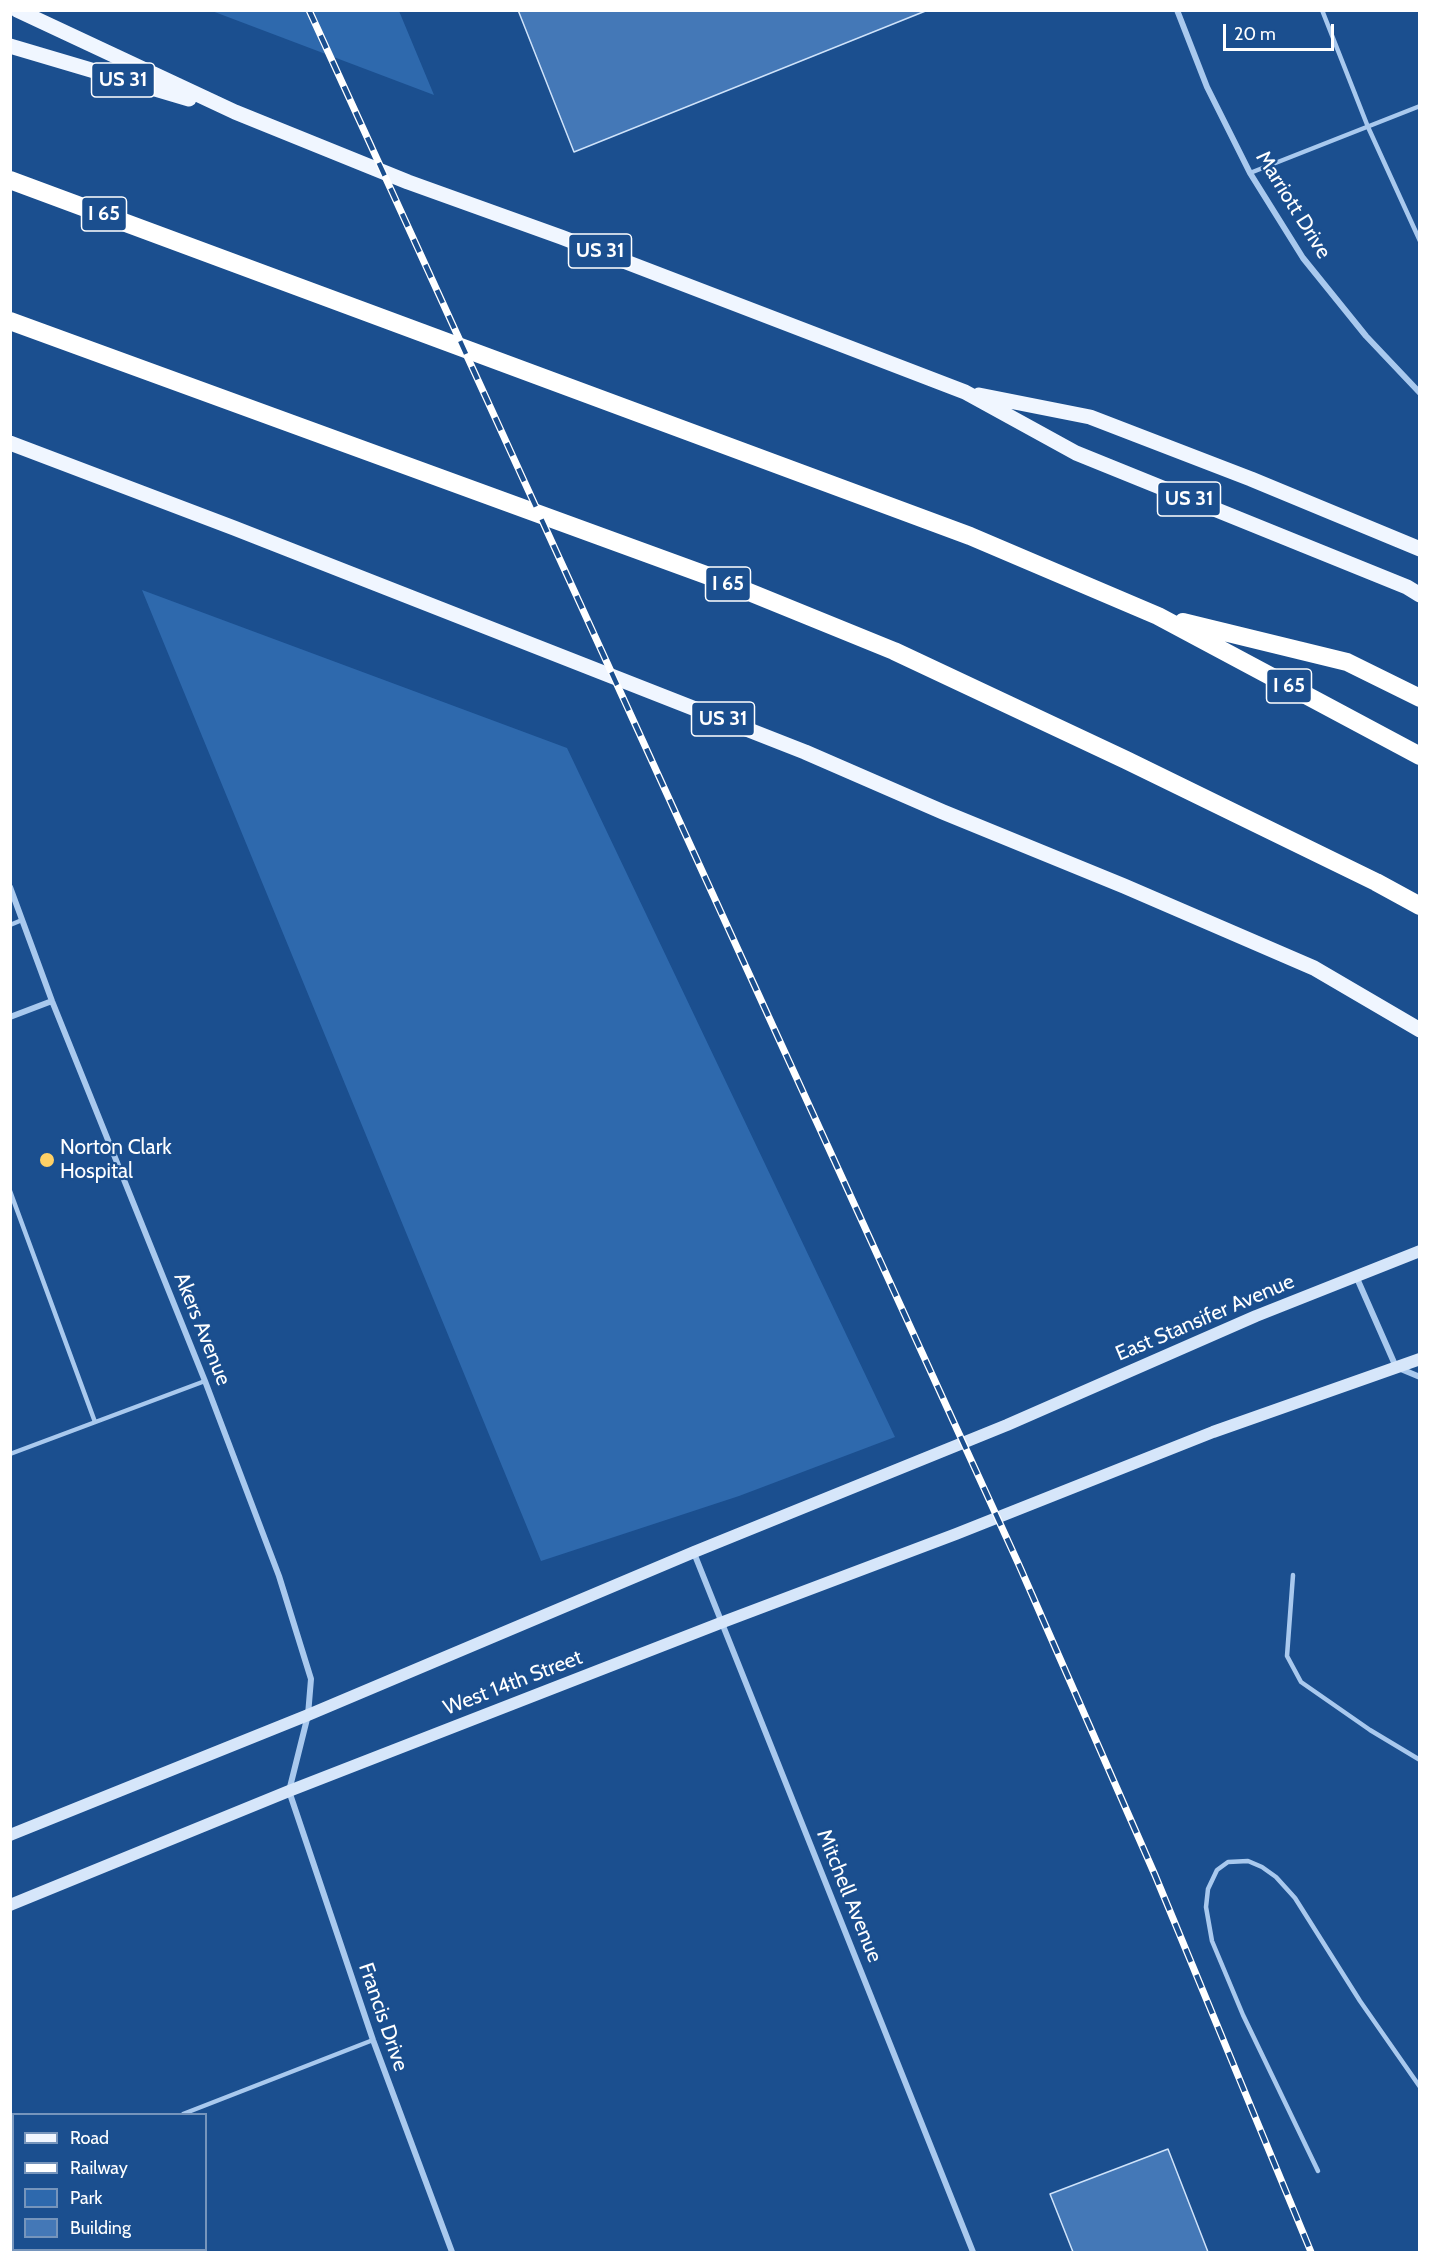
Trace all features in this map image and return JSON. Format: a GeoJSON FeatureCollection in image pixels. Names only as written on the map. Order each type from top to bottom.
{"type":"FeatureCollection","features":[{"type":"Feature","properties":{"kind":"highway","name":"I 65"},"geometry":{"type":"LineString","coordinates":[[10,180],[970,536],[1158,616],[1419,756]]}},
{"type":"Feature","properties":{"kind":"highway","name":"I 65"},"geometry":{"type":"LineString","coordinates":[[10,321],[717,579],[894,651],[1376,882],[1419,906]]}},
{"type":"Feature","properties":{"kind":"highway"},"geometry":{"type":"LineString","coordinates":[[1158,616],[1347,662],[1419,698]]}},
{"type":"Feature","properties":{"kind":"main road"},"geometry":{"type":"LineString","coordinates":[[17,10],[235,112]]}},
{"type":"Feature","properties":{"kind":"main road","name":"US 31"},"geometry":{"type":"LineString","coordinates":[[10,46],[235,112],[408,182],[561,237],[965,392],[1076,453],[1407,587],[1419,594]]}},
{"type":"Feature","properties":{"kind":"main road"},"geometry":{"type":"LineString","coordinates":[[965,392],[1090,417],[1251,479],[1419,549]]}},
{"type":"Feature","properties":{"kind":"main road","name":"US 31"},"geometry":{"type":"LineString","coordinates":[[10,443],[245,532],[805,752],[1314,968],[1419,1030]]}},
{"type":"Feature","properties":{"kind":"street","name":"Marriott Drive"},"geometry":{"type":"LineString","coordinates":[[1177,10],[1207,87],[1250,173],[1304,258],[1366,336],[1419,393]]}},
{"type":"Feature","properties":{"kind":"street","name":"Akers Avenue"},"geometry":{"type":"LineString","coordinates":[[10,887],[52,1001],[205,1381],[279,1576],[311,1679],[308,1715],[289,1791]]}},
{"type":"Feature","properties":{"kind":"street"},"geometry":{"type":"LineString","coordinates":[[10,1017],[52,1001]]}},
{"type":"Feature","properties":{"kind":"street","name":"East Stansifer Avenue"},"geometry":{"type":"LineString","coordinates":[[694,1552],[1007,1425],[1256,1316],[1419,1251]]}},
{"type":"Feature","properties":{"kind":"street"},"geometry":{"type":"LineString","coordinates":[[1356,1276],[1396,1367],[1419,1377]]}},
{"type":"Feature","properties":{"kind":"street"},"geometry":{"type":"LineString","coordinates":[[1396,1367],[1419,1359]]}},
{"type":"Feature","properties":{"kind":"street","name":"West 14th Street"},"geometry":{"type":"LineString","coordinates":[[10,1905],[289,1791],[723,1622],[1213,1432],[1396,1367]]}},
{"type":"Feature","properties":{"kind":"street"},"geometry":{"type":"LineString","coordinates":[[10,1835],[308,1715],[694,1552]]}},
{"type":"Feature","properties":{"kind":"street","name":"Mitchell Avenue"},"geometry":{"type":"LineString","coordinates":[[694,1552],[973,2253]]}},
{"type":"Feature","properties":{"kind":"street","name":"Francis Drive"},"geometry":{"type":"LineString","coordinates":[[289,1791],[373,2040],[452,2253]]}},
{"type":"Feature","properties":{"kind":"lane"},"geometry":{"type":"LineString","coordinates":[[1322,10],[1368,127],[1419,241]]}},
{"type":"Feature","properties":{"kind":"lane"},"geometry":{"type":"LineString","coordinates":[[1250,173],[1419,106]]}},
{"type":"Feature","properties":{"kind":"lane"},"geometry":{"type":"LineString","coordinates":[[10,925],[22,920]]}},
{"type":"Feature","properties":{"kind":"lane"},"geometry":{"type":"LineString","coordinates":[[10,1191],[95,1422]]}},
{"type":"Feature","properties":{"kind":"lane"},"geometry":{"type":"LineString","coordinates":[[10,1454],[205,1381]]}},
{"type":"Feature","properties":{"kind":"lane"},"geometry":{"type":"LineString","coordinates":[[1293,1575],[1287,1656],[1301,1682],[1370,1730],[1419,1760]]}},
{"type":"Feature","properties":{"kind":"lane"},"geometry":{"type":"LineString","coordinates":[[1318,2171],[1243,2015],[1212,1941],[1206,1907],[1208,1889],[1217,1870],[1228,1862],[1248,1861],[1276,1877],[1295,1898],[1360,2001],[1419,2087]]}},
{"type":"Feature","properties":{"kind":"lane"},"geometry":{"type":"LineString","coordinates":[[188,2113],[373,2040]]}},
{"type":"Feature","properties":{"kind":"green space"},"geometry":{"type":"Polygon","coordinates":[[[212,11],[399,11],[434,95],[212,11]]]}},
{"type":"Feature","properties":{"kind":"green space"},"geometry":{"type":"Polygon","coordinates":[[[142,590],[567,748],[895,1437],[739,1496],[541,1561],[142,590]]]}},
{"type":"Feature","properties":{"kind":"building"},"geometry":{"type":"Polygon","coordinates":[[[518,10],[928,10],[574,152],[518,10]]]}},
{"type":"Feature","properties":{"kind":"building"},"geometry":{"type":"Polygon","coordinates":[[[1168,2149],[1208,2252],[1073,2252],[1050,2194],[1168,2149]]]}},
{"type":"Feature","properties":{"kind":"railway"},"geometry":{"type":"LineString","coordinates":[[309,10],[1019,1565],[1155,1875],[1311,2252]]}},
{"type":"Feature","properties":{"kind":"place","name":"Norton Clark Hospital"},"geometry":{"type":"Point","coordinates":[47,1160]}}]}
